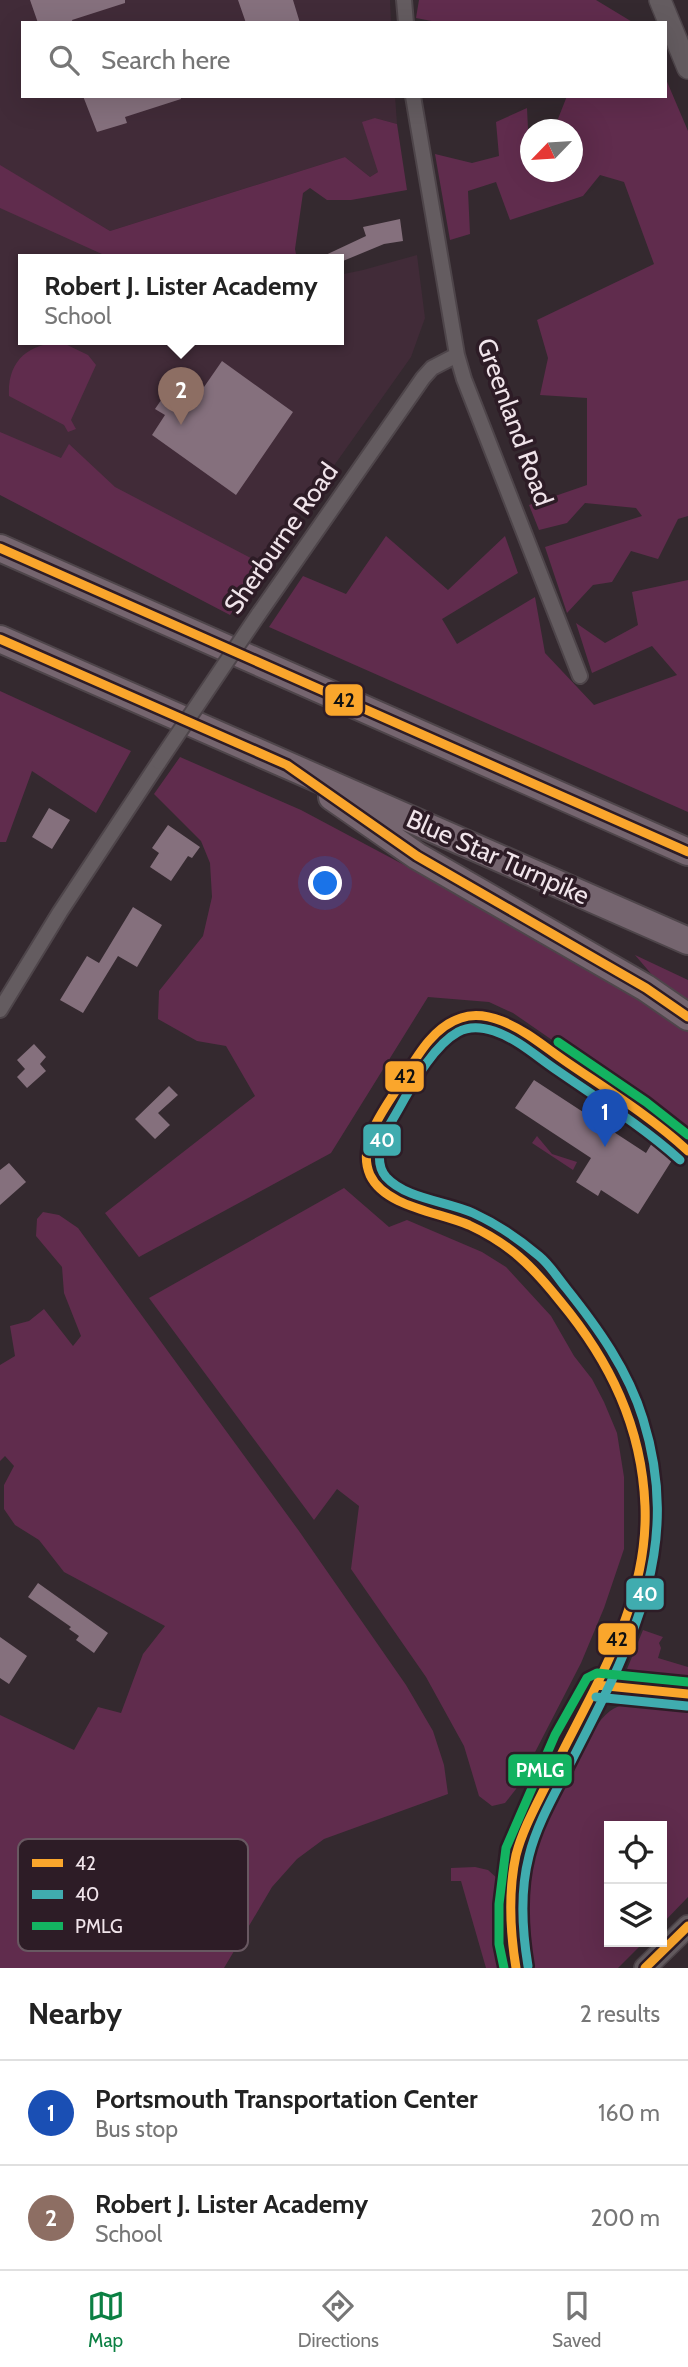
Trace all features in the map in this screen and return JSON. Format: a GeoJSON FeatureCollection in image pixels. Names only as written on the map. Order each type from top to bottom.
{"type":"FeatureCollection","features":[{"type":"Feature","properties":{"kind":"highway"},"geometry":{"type":"LineString","coordinates":[[0,551],[688,852]]}},
{"type":"Feature","properties":{"kind":"highway","name":"Blue Star Turnpike"},"geometry":{"type":"LineString","coordinates":[[0,639],[688,941]]}},
{"type":"Feature","properties":{"kind":"highway"},"geometry":{"type":"LineString","coordinates":[[287,765],[417,856],[646,988],[688,1017]]}},
{"type":"Feature","properties":{"kind":"main road"},"geometry":{"type":"LineString","coordinates":[[660,0],[688,68]]}},
{"type":"Feature","properties":{"kind":"main road"},"geometry":{"type":"LineString","coordinates":[[645,1968],[688,1926]]}},
{"type":"Feature","properties":{"kind":"street"},"geometry":{"type":"LineString","coordinates":[[404,0],[406,21]]}},
{"type":"Feature","properties":{"kind":"street","name":"Greenland Road"},"geometry":{"type":"LineString","coordinates":[[413,98],[457,355],[468,390],[580,676]]}},
{"type":"Feature","properties":{"kind":"street","name":"Sherburne Road"},"geometry":{"type":"LineString","coordinates":[[0,1010],[60,912],[159,762],[423,378],[432,368],[457,355]]}},
{"type":"Feature","properties":{"kind":"shaded area"},"geometry":{"type":"Polygon","coordinates":[[[0,0],[390,0],[391,21],[21,21],[21,98],[395,98],[397,124],[375,118],[378,172],[370,177],[345,157],[110,231],[0,166],[0,0]]]}},
{"type":"Feature","properties":{"kind":"shaded area"},"geometry":{"type":"Polygon","coordinates":[[[419,0],[596,0],[631,21],[432,21],[416,18],[419,0]]]}},
{"type":"Feature","properties":{"kind":"shaded area"},"geometry":{"type":"Polygon","coordinates":[[[667,82],[688,131],[688,516],[678,519],[658,559],[631,551],[612,582],[593,585],[567,613],[545,547],[642,516],[636,508],[585,503],[567,523],[539,530],[529,505],[587,485],[587,398],[540,395],[548,358],[537,320],[654,264],[624,182],[600,175],[583,196],[510,220],[496,182],[468,191],[470,234],[450,240],[435,154],[472,163],[499,156],[496,122],[527,108],[528,119],[520,119],[520,182],[583,182],[583,119],[558,119],[566,98],[667,98],[667,82]]]}},
{"type":"Feature","properties":{"kind":"shaded area"},"geometry":{"type":"Polygon","coordinates":[[[375,118],[397,124],[407,190],[351,200],[327,200],[310,188],[303,193],[296,254],[102,254],[0,208],[0,165],[110,231],[345,157],[370,177],[378,172],[362,122],[375,118]]]}},
{"type":"Feature","properties":{"kind":"shaded area"},"geometry":{"type":"Polygon","coordinates":[[[0,198],[140,254],[18,254],[18,345],[344,345],[344,274],[417,255],[425,318],[411,357],[238,601],[0,493],[0,198]]]}},
{"type":"Feature","properties":{"kind":"shaded area"},"geometry":{"type":"Polygon","coordinates":[[[67,345],[88,355],[96,365],[71,420],[76,429],[68,432],[64,425],[9,396],[9,384],[16,364],[30,350],[40,346],[67,345]]]}},
{"type":"Feature","properties":{"kind":"shaded area"},"geometry":{"type":"Polygon","coordinates":[[[0,432],[61,458],[69,444],[115,487],[264,565],[230,615],[0,495],[0,432]]]}},
{"type":"Feature","properties":{"kind":"shaded area"},"geometry":{"type":"Polygon","coordinates":[[[386,536],[448,590],[505,536],[518,573],[442,619],[457,644],[535,597],[545,653],[594,705],[677,675],[652,646],[592,673],[576,623],[605,643],[638,625],[632,592],[688,580],[688,812],[269,627],[303,576],[346,594],[386,536]]]}},
{"type":"Feature","properties":{"kind":"shaded area"},"geometry":{"type":"Polygon","coordinates":[[[0,691],[131,751],[96,813],[32,771],[6,842],[0,842],[0,691]]]}},
{"type":"Feature","properties":{"kind":"shaded area"},"geometry":{"type":"Polygon","coordinates":[[[180,757],[301,810],[500,916],[688,1027],[688,1137],[655,1111],[513,1013],[489,1002],[428,997],[331,1153],[139,1257],[105,1213],[255,1096],[226,1046],[197,1041],[158,1019],[159,991],[203,936],[212,897],[210,863],[201,841],[154,794],[180,757]]]}},
{"type":"Feature","properties":{"kind":"shaded area"},"geometry":{"type":"Polygon","coordinates":[[[635,955],[688,980],[688,1004],[659,983],[635,955]]]}},
{"type":"Feature","properties":{"kind":"shaded area"},"geometry":{"type":"Polygon","coordinates":[[[537,1136],[552,1154],[577,1162],[573,1170],[532,1143],[537,1136]]]}},
{"type":"Feature","properties":{"kind":"shaded area"},"geometry":{"type":"Polygon","coordinates":[[[344,1188],[389,1227],[407,1220],[482,1252],[506,1267],[551,1316],[574,1356],[592,1379],[617,1433],[624,1477],[624,1549],[604,1608],[581,1663],[516,1789],[505,1803],[492,1806],[479,1796],[464,1746],[426,1677],[351,1569],[359,1506],[337,1489],[314,1520],[149,1298],[344,1188]]]}},
{"type":"Feature","properties":{"kind":"shaded area"},"geometry":{"type":"Polygon","coordinates":[[[43,1212],[59,1215],[78,1228],[299,1531],[406,1685],[433,1731],[444,1765],[448,1794],[324,1839],[297,1859],[272,1887],[248,1928],[248,1839],[18,1839],[18,1951],[234,1951],[224,1968],[0,1968],[0,1715],[74,1750],[98,1707],[121,1713],[143,1654],[165,1626],[64,1572],[39,1540],[15,1525],[4,1509],[4,1485],[14,1466],[5,1456],[0,1461],[0,1365],[15,1356],[10,1326],[29,1321],[44,1309],[73,1346],[81,1336],[64,1293],[62,1267],[36,1236],[37,1219],[43,1212]]]}},
{"type":"Feature","properties":{"kind":"shaded area"},"geometry":{"type":"Polygon","coordinates":[[[643,1630],[663,1637],[659,1643],[661,1648],[658,1658],[688,1667],[688,1682],[644,1680],[625,1674],[643,1630]]]}},
{"type":"Feature","properties":{"kind":"shaded area"},"geometry":{"type":"Polygon","coordinates":[[[688,1703],[688,1897],[667,1919],[667,1821],[604,1821],[604,1947],[639,1947],[618,1968],[528,1968],[525,1939],[529,1882],[544,1827],[567,1774],[598,1724],[614,1708],[623,1705],[688,1703]]]}},
{"type":"Feature","properties":{"kind":"shaded area"},"geometry":{"type":"Polygon","coordinates":[[[475,1867],[488,1870],[498,1879],[496,1929],[500,1968],[486,1968],[461,1881],[451,1881],[451,1868],[475,1867]]]}},
{"type":"Feature","properties":{"kind":"building"},"geometry":{"type":"Polygon","coordinates":[[[30,0],[125,0],[125,3],[72,21],[37,21],[30,0]]]}},
{"type":"Feature","properties":{"kind":"building"},"geometry":{"type":"Polygon","coordinates":[[[238,0],[293,0],[299,21],[245,21],[238,0]]]}},
{"type":"Feature","properties":{"kind":"building"},"geometry":{"type":"Polygon","coordinates":[[[84,98],[181,98],[125,117],[127,123],[97,132],[84,98]]]}},
{"type":"Feature","properties":{"kind":"building"},"geometry":{"type":"Polygon","coordinates":[[[400,219],[403,241],[384,244],[344,261],[344,254],[328,254],[366,236],[363,227],[400,219]]]}},
{"type":"Feature","properties":{"kind":"building"},"geometry":{"type":"Polygon","coordinates":[[[222,361],[293,412],[236,495],[152,435],[165,415],[155,409],[181,371],[204,387],[222,361]]]}},
{"type":"Feature","properties":{"kind":"building"},"geometry":{"type":"Polygon","coordinates":[[[49,808],[70,820],[52,849],[32,837],[49,808]]]}},
{"type":"Feature","properties":{"kind":"building"},"geometry":{"type":"Polygon","coordinates":[[[168,825],[200,847],[192,858],[188,856],[171,881],[150,867],[159,853],[152,848],[168,825]]]}},
{"type":"Feature","properties":{"kind":"building"},"geometry":{"type":"Polygon","coordinates":[[[133,907],[162,925],[137,967],[118,956],[83,1013],[60,1000],[87,956],[99,963],[133,907]]]}},
{"type":"Feature","properties":{"kind":"building"},"geometry":{"type":"Polygon","coordinates":[[[34,1044],[46,1057],[40,1064],[46,1071],[27,1088],[17,1077],[25,1069],[17,1060],[34,1044]]]}},
{"type":"Feature","properties":{"kind":"building"},"geometry":{"type":"Polygon","coordinates":[[[534,1080],[646,1153],[652,1143],[674,1157],[638,1214],[601,1190],[598,1196],[576,1182],[591,1158],[515,1108],[534,1080]]]}},
{"type":"Feature","properties":{"kind":"building"},"geometry":{"type":"Polygon","coordinates":[[[169,1086],[178,1095],[158,1113],[170,1125],[155,1139],[135,1119],[169,1086]]]}},
{"type":"Feature","properties":{"kind":"building"},"geometry":{"type":"Polygon","coordinates":[[[9,1163],[26,1182],[0,1205],[0,1170],[9,1163]]]}},
{"type":"Feature","properties":{"kind":"building"},"geometry":{"type":"Polygon","coordinates":[[[38,1583],[108,1633],[94,1653],[76,1640],[79,1636],[69,1629],[71,1627],[28,1597],[38,1583]]]}},
{"type":"Feature","properties":{"kind":"building"},"geometry":{"type":"Polygon","coordinates":[[[0,1637],[27,1656],[9,1684],[0,1678],[0,1637]]]}},
{"type":"Feature","properties":{"kind":"transit line","name":"42"},"geometry":{"type":"LineString","coordinates":[[0,548],[688,852]]}},
{"type":"Feature","properties":{"kind":"transit line","name":"42"},"geometry":{"type":"LineString","coordinates":[[0,639],[287,765],[417,856],[646,988],[688,1017]]}},
{"type":"Feature","properties":{"kind":"transit line","name":"42"},"geometry":{"type":"LineString","coordinates":[[516,1968],[511,1926],[516,1855],[531,1815],[599,1680],[628,1613],[644,1543],[643,1477],[630,1422],[620,1396],[594,1347],[560,1301],[540,1277],[497,1240],[457,1220],[400,1201],[377,1186],[367,1163],[369,1139],[380,1115],[425,1045],[451,1022],[477,1015],[502,1021],[528,1035],[645,1116],[688,1151]]}},
{"type":"Feature","properties":{"kind":"transit line","name":"40"},"geometry":{"type":"LineString","coordinates":[[528,1966],[523,1911],[529,1856],[548,1807],[631,1637],[645,1596],[654,1555],[657,1512],[654,1467],[643,1419],[629,1383],[611,1350],[550,1267],[524,1244],[482,1217],[415,1195],[394,1184],[380,1166],[380,1149],[385,1132],[426,1063],[458,1032],[476,1028],[503,1034],[519,1043],[636,1125],[680,1160]]}},
{"type":"Feature","properties":{"kind":"transit line","name":"PMLG"},"geometry":{"type":"LineString","coordinates":[[558,1042],[646,1102],[688,1135]]}},
{"type":"Feature","properties":{"kind":"transit line","name":"PMLG"},"geometry":{"type":"LineString","coordinates":[[504,1968],[499,1944],[499,1904],[506,1848],[555,1735],[587,1678],[597,1673],[688,1682]]}},
{"type":"Feature","properties":{"kind":"transit line","name":"42"},"geometry":{"type":"LineString","coordinates":[[597,1685],[688,1694]]}},
{"type":"Feature","properties":{"kind":"transit line","name":"40"},"geometry":{"type":"LineString","coordinates":[[596,1697],[687,1706]]}},
{"type":"Feature","properties":{"kind":"transit line","name":"42"},"geometry":{"type":"LineString","coordinates":[[645,1968],[688,1926]]}},
{"type":"Feature","properties":{"kind":"place","name":"Robert J. Lister Academy"},"geometry":{"type":"Point","coordinates":[181,425]}},
{"type":"Feature","properties":{"kind":"place","name":"Portsmouth Transportation Center"},"geometry":{"type":"Point","coordinates":[605,1147]}}]}
